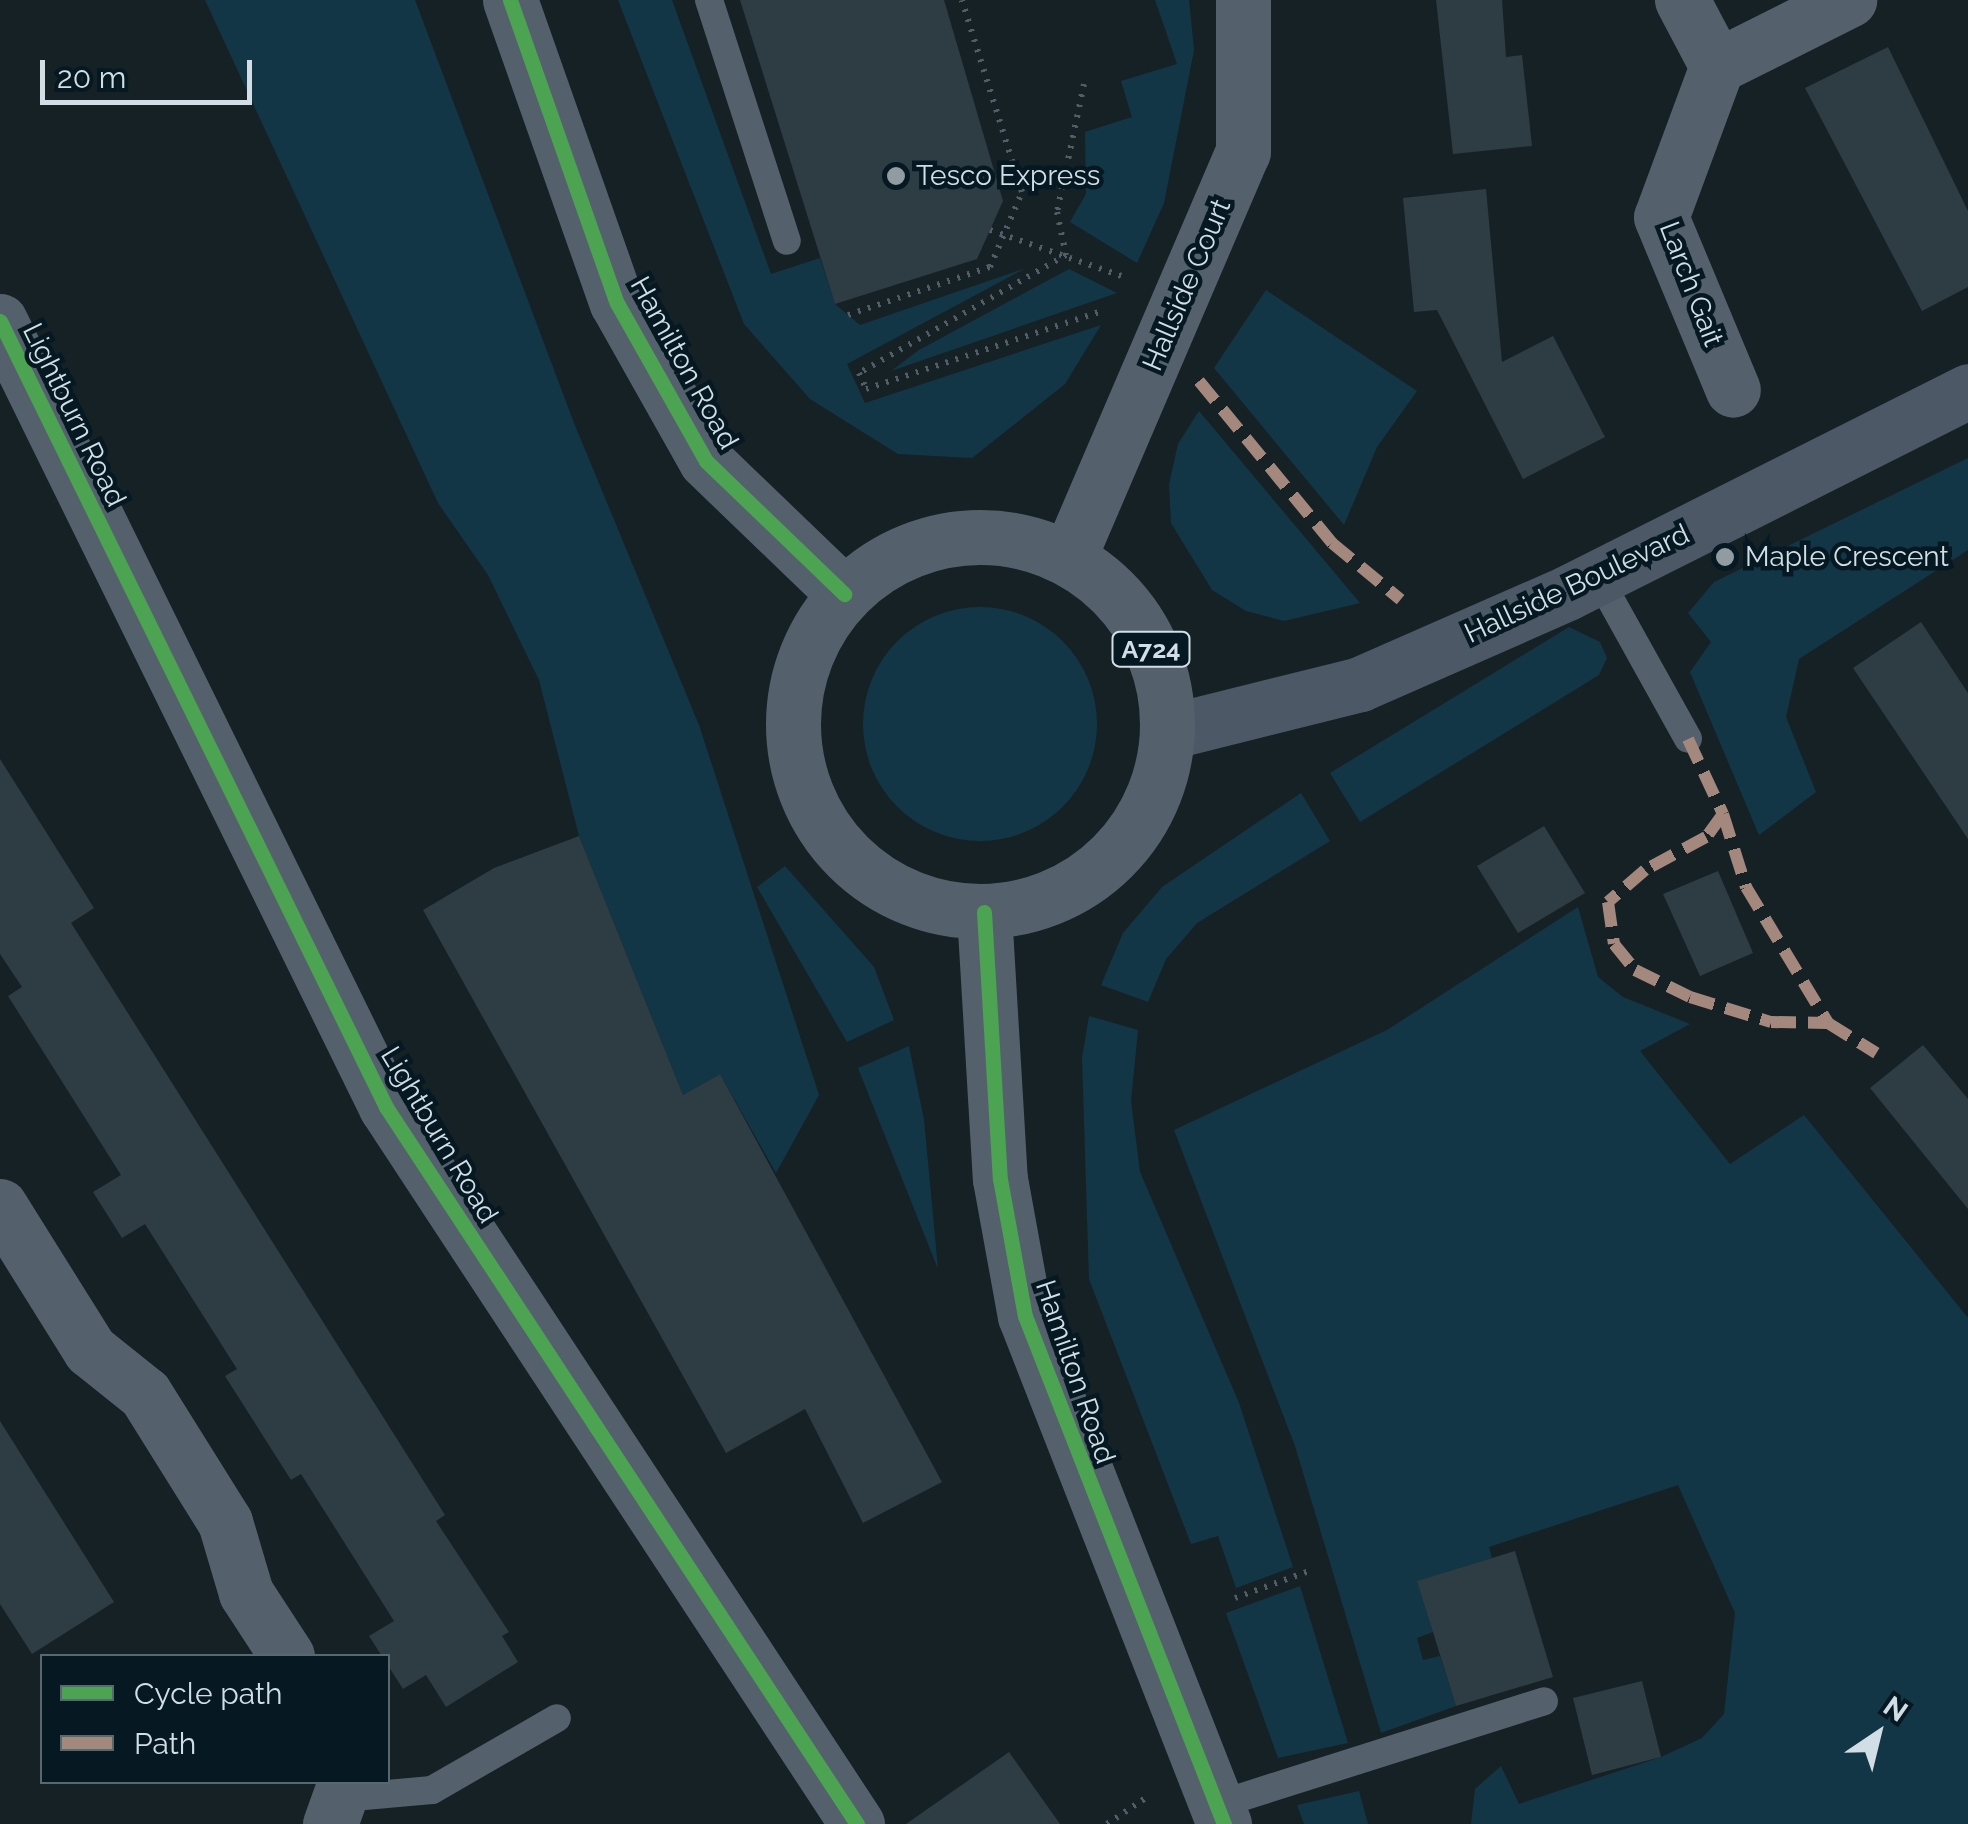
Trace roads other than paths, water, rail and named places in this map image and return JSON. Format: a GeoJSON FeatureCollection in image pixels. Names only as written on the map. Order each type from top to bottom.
{"type":"FeatureCollection","features":[{"type":"Feature","properties":{"kind":"main road","name":"Hamilton Road"},"geometry":{"type":"LineString","coordinates":[[510,0],[617,303],[670,398],[706,462],[844,594]]}},
{"type":"Feature","properties":{"kind":"main road","name":"A724"},"geometry":{"type":"LineString","coordinates":[[1010,536],[1069,557],[1113,591],[1150,646],[1168,732],[1142,821],[1097,875],[1055,901],[984,912],[909,895],[847,859],[801,794],[794,718],[806,648],[844,594],[891,554],[947,540],[1010,536]]}},
{"type":"Feature","properties":{"kind":"main road","name":"Hamilton Road"},"geometry":{"type":"LineString","coordinates":[[984,912],[1000,1179],[1025,1316],[1220,1814]]}},
{"type":"Feature","properties":{"kind":"street","name":"Hallside Court"},"geometry":{"type":"LineString","coordinates":[[1069,557],[1243,152],[1244,0]]}},
{"type":"Feature","properties":{"kind":"street"},"geometry":{"type":"LineString","coordinates":[[1682,0],[1717,66],[1849,0]]}},
{"type":"Feature","properties":{"kind":"street","name":"Larch Gait"},"geometry":{"type":"LineString","coordinates":[[1717,66],[1661,217],[1732,390]]}},
{"type":"Feature","properties":{"kind":"street","name":"Lightburn Road"},"geometry":{"type":"LineString","coordinates":[[0,321],[386,1107],[857,1824]]}},
{"type":"Feature","properties":{"kind":"street","name":"Hallside Boulevard"},"geometry":{"type":"LineString","coordinates":[[1168,732],[1360,684],[1598,577],[1968,391]]}},
{"type":"Feature","properties":{"kind":"street"},"geometry":{"type":"LineString","coordinates":[[0,1206],[90,1350],[145,1394],[226,1522],[246,1593],[287,1654]]}},
{"type":"Feature","properties":{"kind":"lane"},"geometry":{"type":"LineString","coordinates":[[708,0],[788,241]]}},
{"type":"Feature","properties":{"kind":"lane"},"geometry":{"type":"LineString","coordinates":[[1598,577],[1688,739]]}},
{"type":"Feature","properties":{"kind":"lane"},"geometry":{"type":"LineString","coordinates":[[1220,1814],[1544,1701]]}},
{"type":"Feature","properties":{"kind":"lane"},"geometry":{"type":"LineString","coordinates":[[339,1801],[432,1790],[557,1718]]}},
{"type":"Feature","properties":{"kind":"place","name":"Tesco Express"},"geometry":{"type":"Point","coordinates":[896,176]}},
{"type":"Feature","properties":{"kind":"place","name":"Maple Crescent"},"geometry":{"type":"Point","coordinates":[1725,557]}}]}
